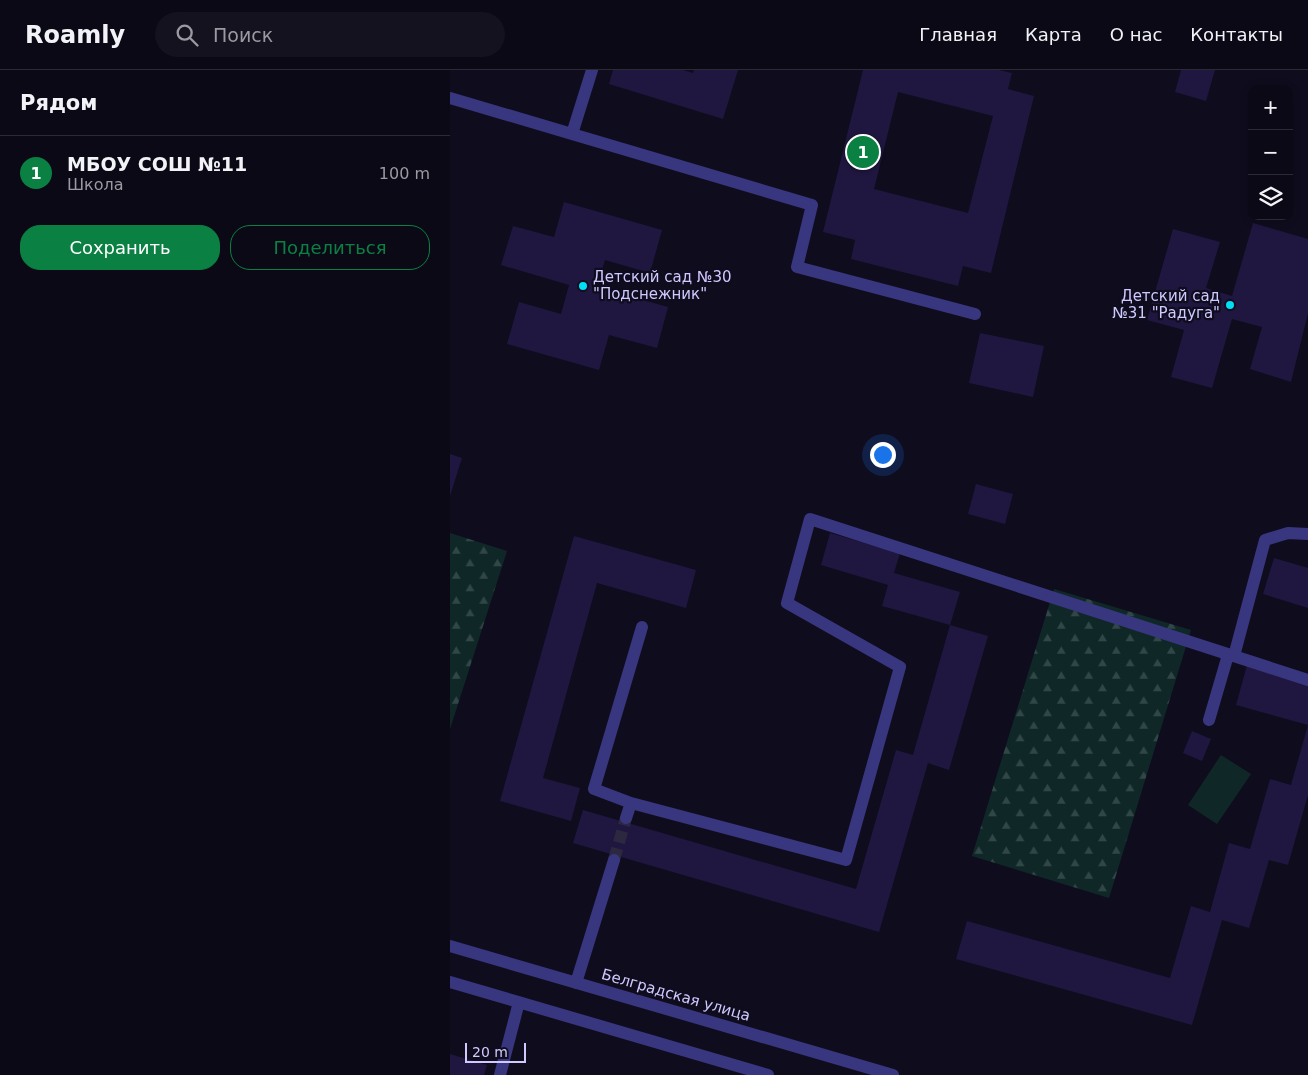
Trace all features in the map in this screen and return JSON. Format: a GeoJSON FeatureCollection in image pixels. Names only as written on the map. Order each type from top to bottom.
{"type":"FeatureCollection","features":[{"type":"Feature","properties":{"kind":"street"},"geometry":{"type":"LineString","coordinates":[[572,134],[592,70]]}},
{"type":"Feature","properties":{"kind":"street"},"geometry":{"type":"LineString","coordinates":[[450,98],[812,205],[797,267],[975,314]]}},
{"type":"Feature","properties":{"kind":"street"},"geometry":{"type":"LineString","coordinates":[[642,627],[594,789],[631,803],[846,860],[900,667],[787,603],[810,520],[1308,680]]}},
{"type":"Feature","properties":{"kind":"street"},"geometry":{"type":"LineString","coordinates":[[1209,720],[1231,656],[1265,540],[1288,533],[1308,534]]}},
{"type":"Feature","properties":{"kind":"street"},"geometry":{"type":"LineString","coordinates":[[626,818],[631,803]]}},
{"type":"Feature","properties":{"kind":"street"},"geometry":{"type":"LineString","coordinates":[[576,983],[614,860]]}},
{"type":"Feature","properties":{"kind":"street","name":"Белградская улица"},"geometry":{"type":"LineString","coordinates":[[450,946],[893,1075]]}},
{"type":"Feature","properties":{"kind":"street"},"geometry":{"type":"LineString","coordinates":[[450,982],[768,1075]]}},
{"type":"Feature","properties":{"kind":"street"},"geometry":{"type":"LineString","coordinates":[[500,1075],[520,1002]]}},
{"type":"Feature","properties":{"kind":"green space"},"geometry":{"type":"Polygon","coordinates":[[[450,533],[507,551],[450,729],[450,533]]]}},
{"type":"Feature","properties":{"kind":"green space"},"geometry":{"type":"Polygon","coordinates":[[[1054,589],[1191,630],[1109,898],[972,856],[1054,589]]]}},
{"type":"Feature","properties":{"kind":"green space"},"geometry":{"type":"Polygon","coordinates":[[[1221,755],[1251,774],[1217,824],[1188,805],[1221,755]]]}},
{"type":"Feature","properties":{"kind":"building"},"geometry":{"type":"Polygon","coordinates":[[[613,70],[683,70],[693,73],[694,70],[738,70],[723,119],[609,84],[613,70]]]}},
{"type":"Feature","properties":{"kind":"building"},"geometry":{"type":"Polygon","coordinates":[[[863,70],[999,70],[1012,73],[1008,89],[1034,96],[991,273],[963,266],[958,286],[851,259],[855,240],[823,232],[863,70]],[[898,92],[874,189],[968,213],[993,116],[898,92]]]}},
{"type":"Feature","properties":{"kind":"building"},"geometry":{"type":"Polygon","coordinates":[[[1181,70],[1215,70],[1206,101],[1175,92],[1181,70]]]}},
{"type":"Feature","properties":{"kind":"building","name":"Детский сад №30 \"Подснежник\""},"geometry":{"type":"Polygon","coordinates":[[[564,202],[662,230],[650,273],[605,260],[597,287],[668,307],[657,348],[609,335],[599,370],[507,344],[519,302],[561,314],[569,285],[501,265],[513,226],[554,237],[564,202]]]}},
{"type":"Feature","properties":{"kind":"building","name":"Детский сад №31 \"Радуга\""},"geometry":{"type":"Polygon","coordinates":[[[1253,223],[1308,239],[1308,313],[1291,382],[1250,369],[1262,327],[1232,319],[1212,388],[1171,377],[1184,330],[1147,320],[1173,229],[1220,242],[1206,288],[1232,296],[1253,223]]]}},
{"type":"Feature","properties":{"kind":"building"},"geometry":{"type":"Polygon","coordinates":[[[980,333],[1044,346],[1033,397],[969,383],[980,333]]]}},
{"type":"Feature","properties":{"kind":"building"},"geometry":{"type":"Polygon","coordinates":[[[450,454],[462,458],[450,496],[450,454]]]}},
{"type":"Feature","properties":{"kind":"building"},"geometry":{"type":"Polygon","coordinates":[[[976,484],[1013,494],[1005,524],[968,514],[976,484]]]}},
{"type":"Feature","properties":{"kind":"building"},"geometry":{"type":"Polygon","coordinates":[[[830,533],[900,553],[894,573],[960,592],[950,625],[882,606],[888,585],[821,565],[830,533]]]}},
{"type":"Feature","properties":{"kind":"building"},"geometry":{"type":"Polygon","coordinates":[[[574,536],[696,570],[686,608],[597,583],[543,778],[580,788],[571,821],[500,801],[574,536]]]}},
{"type":"Feature","properties":{"kind":"building"},"geometry":{"type":"Polygon","coordinates":[[[1274,558],[1308,568],[1308,608],[1263,594],[1274,558]]]}},
{"type":"Feature","properties":{"kind":"building"},"geometry":{"type":"Polygon","coordinates":[[[950,625],[988,636],[949,770],[928,763],[879,932],[573,843],[583,810],[856,889],[896,750],[913,755],[950,625]]]}},
{"type":"Feature","properties":{"kind":"building"},"geometry":{"type":"Polygon","coordinates":[[[1247,665],[1308,682],[1308,725],[1236,705],[1247,665]]]}},
{"type":"Feature","properties":{"kind":"building"},"geometry":{"type":"Polygon","coordinates":[[[1308,725],[1308,795],[1288,865],[1269,860],[1249,928],[1222,920],[1192,1025],[956,959],[967,921],[1170,978],[1191,906],[1210,912],[1229,843],[1250,849],[1270,779],[1291,785],[1308,725]]]}},
{"type":"Feature","properties":{"kind":"building"},"geometry":{"type":"Polygon","coordinates":[[[1192,731],[1211,739],[1202,761],[1183,753],[1192,731]]]}},
{"type":"Feature","properties":{"kind":"building"},"geometry":{"type":"Polygon","coordinates":[[[450,1054],[487,1065],[484,1075],[450,1075],[450,1054]]]}},
{"type":"Feature","properties":{"kind":"tunnel"},"geometry":{"type":"LineString","coordinates":[[614,860],[626,818]]}},
{"type":"Feature","properties":{"kind":"place","name":"МБОУ СОШ №11"},"geometry":{"type":"Point","coordinates":[863,152]}},
{"type":"Feature","properties":{"kind":"place","name":"Детский сад №30 \"Подснежник\""},"geometry":{"type":"Point","coordinates":[583,286]}},
{"type":"Feature","properties":{"kind":"place","name":"Детский сад №31 \"Радуга\""},"geometry":{"type":"Point","coordinates":[1230,305]}}]}
